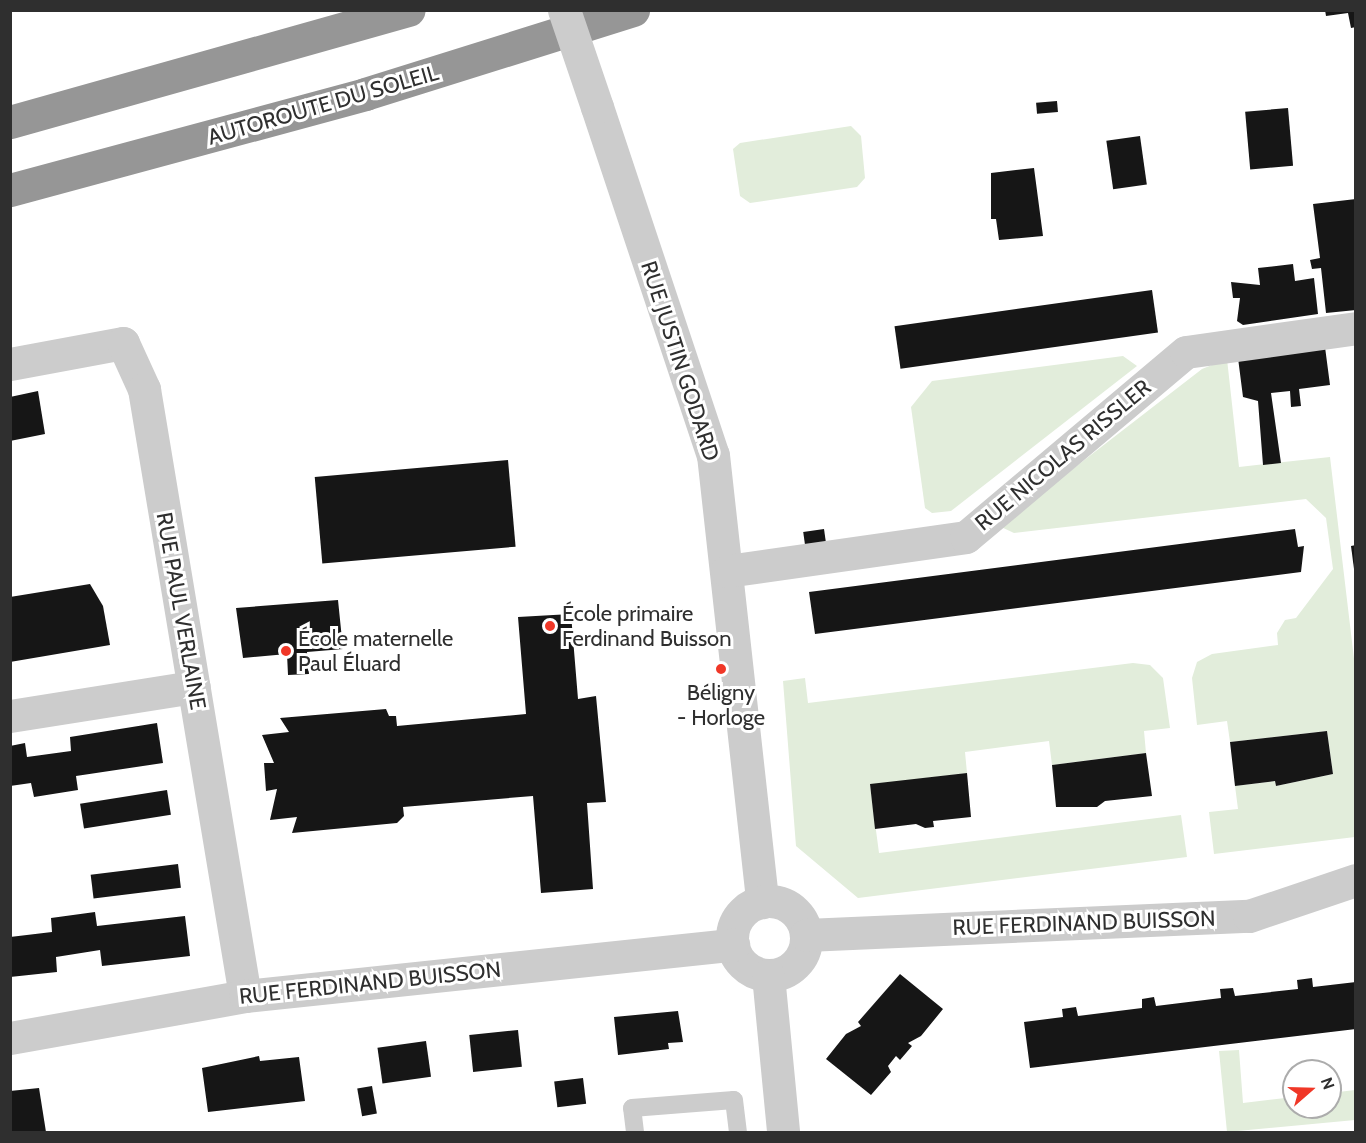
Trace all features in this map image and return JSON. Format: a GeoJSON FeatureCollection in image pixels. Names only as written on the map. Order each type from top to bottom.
{"type":"FeatureCollection","features":[{"type":"Feature","properties":{"kind":"highway"},"geometry":{"type":"LineString","coordinates":[[10,122],[409,10]]}},
{"type":"Feature","properties":{"kind":"highway","name":"AUTOROUTE DU SOLEIL"},"geometry":{"type":"LineString","coordinates":[[10,190],[354,97],[633,10]]}},
{"type":"Feature","properties":{"kind":"street","name":"RUE JUSTIN GODARD"},"geometry":{"type":"LineString","coordinates":[[564,10],[713,455],[762,902]]}},
{"type":"Feature","properties":{"kind":"street","name":"RUE NICOLAS RISSLER"},"geometry":{"type":"LineString","coordinates":[[727,571],[966,537],[1186,352],[1356,328]]}},
{"type":"Feature","properties":{"kind":"street","name":"RUE PAUL VERLAINE"},"geometry":{"type":"LineString","coordinates":[[10,364],[123,343],[144,389],[245,996]]}},
{"type":"Feature","properties":{"kind":"street"},"geometry":{"type":"LineString","coordinates":[[10,716],[194,687]]}},
{"type":"Feature","properties":{"kind":"street","name":"RUE FERDINAND BUISSON"},"geometry":{"type":"LineString","coordinates":[[806,935],[1248,916],[1356,880]]}},
{"type":"Feature","properties":{"kind":"street"},"geometry":{"type":"LineString","coordinates":[[762,902],[786,905],[806,935],[791,968],[768,975],[745,966],[733,945],[741,913],[762,902]]}},
{"type":"Feature","properties":{"kind":"street","name":"RUE FERDINAND BUISSON"},"geometry":{"type":"LineString","coordinates":[[10,1038],[245,996],[733,945]]}},
{"type":"Feature","properties":{"kind":"street"},"geometry":{"type":"LineString","coordinates":[[768,975],[783,1132]]}},
{"type":"Feature","properties":{"kind":"lane"},"geometry":{"type":"LineString","coordinates":[[634,1132],[632,1108],[735,1100],[738,1132]]}},
{"type":"Feature","properties":{"kind":"green space"},"geometry":{"type":"Polygon","coordinates":[[[851,126],[861,136],[865,178],[857,187],[750,203],[740,196],[733,149],[740,143],[851,126]]]}},
{"type":"Feature","properties":{"kind":"green space"},"geometry":{"type":"Polygon","coordinates":[[[1123,356],[1137,366],[951,511],[932,513],[925,508],[911,407],[932,381],[1123,356]]]}},
{"type":"Feature","properties":{"kind":"green space"},"geometry":{"type":"Polygon","coordinates":[[[1227,359],[1239,467],[1330,457],[1355,667],[1355,837],[1214,854],[1209,812],[1238,809],[1235,786],[1275,781],[1276,786],[1333,774],[1327,731],[1230,742],[1227,721],[1197,725],[1192,678],[1197,662],[1212,654],[1278,645],[1277,633],[1285,620],[1296,618],[1333,569],[1326,518],[1306,499],[1014,533],[999,526],[1202,369],[1227,359]]]}},
{"type":"Feature","properties":{"kind":"green space"},"geometry":{"type":"Polygon","coordinates":[[[1133,663],[1150,665],[1163,678],[1170,728],[1144,731],[1146,753],[1052,765],[1049,741],[965,752],[967,773],[870,785],[879,853],[1181,815],[1187,857],[858,898],[796,846],[783,681],[805,678],[808,703],[1133,663]]]}},
{"type":"Feature","properties":{"kind":"green space"},"geometry":{"type":"Polygon","coordinates":[[[1239,1050],[1243,1103],[1282,1098],[1282,1119],[1342,1119],[1342,1092],[1355,1090],[1355,1120],[1227,1132],[1219,1051],[1239,1050]]]}},
{"type":"Feature","properties":{"kind":"building"},"geometry":{"type":"Polygon","coordinates":[[[1325,10],[1356,10],[1356,27],[1351,28],[1348,13],[1326,16],[1325,10]]]}},
{"type":"Feature","properties":{"kind":"building"},"geometry":{"type":"Polygon","coordinates":[[[1057,101],[1058,112],[1037,114],[1036,103],[1057,101]]]}},
{"type":"Feature","properties":{"kind":"building"},"geometry":{"type":"Polygon","coordinates":[[[1288,108],[1293,166],[1250,170],[1245,112],[1288,108]]]}},
{"type":"Feature","properties":{"kind":"building"},"geometry":{"type":"Polygon","coordinates":[[[1140,136],[1147,185],[1113,189],[1106,141],[1140,136]]]}},
{"type":"Feature","properties":{"kind":"building"},"geometry":{"type":"Polygon","coordinates":[[[1034,168],[1043,236],[999,240],[996,219],[991,219],[991,173],[1034,168]]]}},
{"type":"Feature","properties":{"kind":"building"},"geometry":{"type":"Polygon","coordinates":[[[1356,199],[1356,310],[1326,313],[1321,268],[1312,269],[1310,260],[1320,258],[1313,204],[1356,199]]]}},
{"type":"Feature","properties":{"kind":"building"},"geometry":{"type":"Polygon","coordinates":[[[1293,264],[1295,281],[1314,278],[1318,314],[1243,325],[1237,321],[1240,298],[1233,298],[1231,282],[1260,285],[1258,268],[1293,264]]]}},
{"type":"Feature","properties":{"kind":"building"},"geometry":{"type":"Polygon","coordinates":[[[1152,290],[1158,333],[901,369],[895,326],[1152,290]]]}},
{"type":"Feature","properties":{"kind":"building"},"geometry":{"type":"Polygon","coordinates":[[[1325,347],[1330,385],[1299,389],[1301,406],[1291,407],[1290,391],[1271,393],[1281,463],[1263,465],[1258,401],[1243,397],[1238,358],[1325,347]]]}},
{"type":"Feature","properties":{"kind":"building"},"geometry":{"type":"Polygon","coordinates":[[[38,391],[45,434],[10,441],[10,397],[38,391]]]}},
{"type":"Feature","properties":{"kind":"building"},"geometry":{"type":"Polygon","coordinates":[[[508,460],[516,547],[322,564],[315,477],[508,460]]]}},
{"type":"Feature","properties":{"kind":"building"},"geometry":{"type":"Polygon","coordinates":[[[824,529],[826,543],[805,546],[803,532],[824,529]]]}},
{"type":"Feature","properties":{"kind":"building"},"geometry":{"type":"Polygon","coordinates":[[[1295,529],[1298,547],[1304,546],[1301,572],[815,634],[809,592],[1295,529]]]}},
{"type":"Feature","properties":{"kind":"building"},"geometry":{"type":"Polygon","coordinates":[[[1356,545],[1356,569],[1354,569],[1351,546],[1356,545]]]}},
{"type":"Feature","properties":{"kind":"building"},"geometry":{"type":"Polygon","coordinates":[[[90,584],[103,606],[110,645],[10,662],[10,597],[90,584]]]}},
{"type":"Feature","properties":{"kind":"building"},"geometry":{"type":"Polygon","coordinates":[[[338,600],[343,649],[307,652],[309,674],[288,675],[287,654],[243,658],[236,608],[338,600]]]}},
{"type":"Feature","properties":{"kind":"building"},"geometry":{"type":"Polygon","coordinates":[[[571,614],[578,699],[596,696],[606,802],[587,803],[593,889],[541,893],[533,796],[403,807],[404,816],[397,823],[292,833],[297,817],[270,820],[277,789],[266,791],[264,763],[274,763],[262,735],[289,732],[280,718],[386,709],[389,716],[396,716],[397,726],[526,714],[518,617],[571,614]]]}},
{"type":"Feature","properties":{"kind":"building"},"geometry":{"type":"Polygon","coordinates":[[[157,723],[163,763],[76,776],[78,790],[34,797],[31,783],[10,786],[10,746],[25,743],[27,757],[71,751],[70,737],[157,723]]]}},
{"type":"Feature","properties":{"kind":"building"},"geometry":{"type":"Polygon","coordinates":[[[1327,731],[1333,774],[1276,786],[1275,781],[1235,786],[1230,742],[1327,731]]]}},
{"type":"Feature","properties":{"kind":"building"},"geometry":{"type":"Polygon","coordinates":[[[1146,753],[1152,796],[1105,801],[1097,807],[1056,807],[1052,765],[1146,753]]]}},
{"type":"Feature","properties":{"kind":"building"},"geometry":{"type":"Polygon","coordinates":[[[967,773],[971,817],[933,821],[934,827],[925,828],[916,824],[875,829],[870,784],[967,773]]]}},
{"type":"Feature","properties":{"kind":"building"},"geometry":{"type":"Polygon","coordinates":[[[167,790],[171,815],[84,828],[80,804],[167,790]]]}},
{"type":"Feature","properties":{"kind":"building"},"geometry":{"type":"Polygon","coordinates":[[[178,864],[181,888],[94,899],[91,875],[178,864]]]}},
{"type":"Feature","properties":{"kind":"building"},"geometry":{"type":"Polygon","coordinates":[[[95,912],[97,926],[185,916],[190,956],[102,966],[100,950],[56,957],[57,972],[10,977],[10,937],[52,932],[51,918],[95,912]]]}},
{"type":"Feature","properties":{"kind":"building"},"geometry":{"type":"Polygon","coordinates":[[[900,974],[943,1009],[921,1036],[908,1043],[912,1046],[900,1060],[896,1056],[888,1066],[891,1072],[871,1095],[826,1059],[846,1034],[861,1026],[858,1022],[900,974]]]}},
{"type":"Feature","properties":{"kind":"building"},"geometry":{"type":"Polygon","coordinates":[[[1312,978],[1313,987],[1356,982],[1356,1029],[1030,1068],[1024,1022],[1063,1017],[1062,1009],[1076,1007],[1078,1016],[1142,1008],[1142,999],[1154,997],[1156,1006],[1221,998],[1220,989],[1233,988],[1235,996],[1298,989],[1297,980],[1312,978]]]}},
{"type":"Feature","properties":{"kind":"building"},"geometry":{"type":"Polygon","coordinates":[[[678,1011],[683,1042],[668,1043],[669,1049],[618,1055],[614,1017],[678,1011]]]}},
{"type":"Feature","properties":{"kind":"building"},"geometry":{"type":"Polygon","coordinates":[[[518,1030],[522,1067],[473,1072],[469,1035],[518,1030]]]}},
{"type":"Feature","properties":{"kind":"building"},"geometry":{"type":"Polygon","coordinates":[[[426,1041],[431,1077],[382,1083],[377,1048],[426,1041]]]}},
{"type":"Feature","properties":{"kind":"building"},"geometry":{"type":"Polygon","coordinates":[[[259,1056],[260,1061],[299,1057],[305,1101],[208,1112],[202,1068],[259,1056]]]}},
{"type":"Feature","properties":{"kind":"building"},"geometry":{"type":"Polygon","coordinates":[[[583,1078],[586,1104],[557,1107],[554,1082],[583,1078]]]}},
{"type":"Feature","properties":{"kind":"building"},"geometry":{"type":"Polygon","coordinates":[[[372,1086],[377,1114],[362,1116],[357,1089],[372,1086]]]}},
{"type":"Feature","properties":{"kind":"building"},"geometry":{"type":"Polygon","coordinates":[[[39,1088],[46,1132],[10,1132],[10,1091],[39,1088]]]}},
{"type":"Feature","properties":{"kind":"place","name":"École primaire Ferdinand Buisson"},"geometry":{"type":"Point","coordinates":[550,626]}},
{"type":"Feature","properties":{"kind":"place","name":"École maternelle Paul Éluard"},"geometry":{"type":"Point","coordinates":[286,651]}},
{"type":"Feature","properties":{"kind":"place","name":"Béligny - Horloge"},"geometry":{"type":"Point","coordinates":[721,669]}}]}
